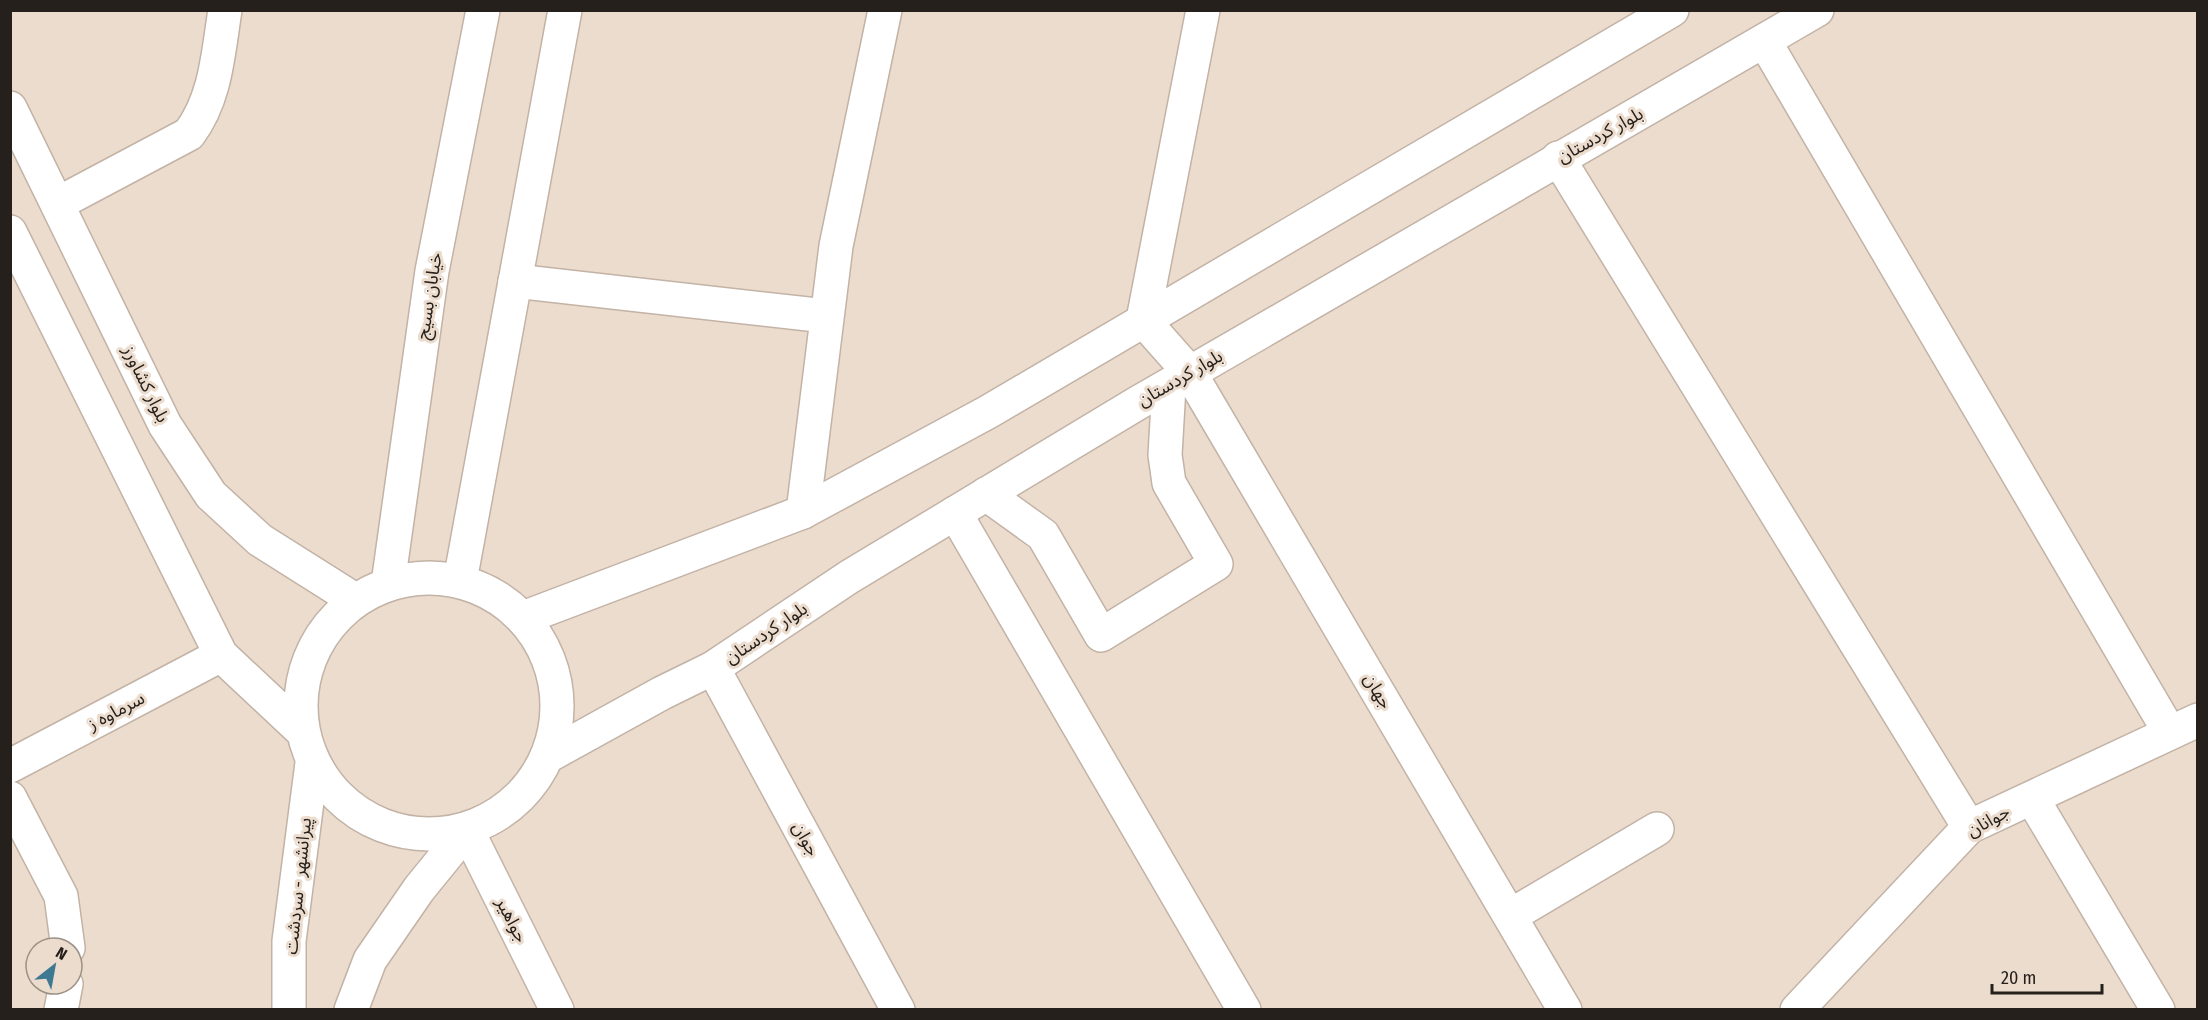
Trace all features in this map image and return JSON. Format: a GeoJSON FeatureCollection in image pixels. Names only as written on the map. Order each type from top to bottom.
{"type":"FeatureCollection","features":[{"type":"Feature","properties":{"kind":"main road"},"geometry":{"type":"LineString","coordinates":[[59,203],[189,134],[201,118],[215,82],[225,10]]}},
{"type":"Feature","properties":{"kind":"main road","name":"خیابان بسیج"},"geometry":{"type":"LineString","coordinates":[[388,584],[432,271],[483,10]]}},
{"type":"Feature","properties":{"kind":"main road"},"geometry":{"type":"LineString","coordinates":[[460,581],[565,10]]}},
{"type":"Feature","properties":{"kind":"main road"},"geometry":{"type":"LineString","coordinates":[[803,512],[836,246],[885,10]]}},
{"type":"Feature","properties":{"kind":"main road"},"geometry":{"type":"LineString","coordinates":[[1143,320],[1203,10]]}},
{"type":"Feature","properties":{"kind":"main road"},"geometry":{"type":"LineString","coordinates":[[523,618],[803,512],[988,412],[1672,10]]}},
{"type":"Feature","properties":{"kind":"main road","name":"بلوار کردستان"},"geometry":{"type":"LineString","coordinates":[[548,756],[662,693],[713,668],[849,577],[1180,380],[1260,329],[1818,10]]}},
{"type":"Feature","properties":{"kind":"main road"},"geometry":{"type":"LineString","coordinates":[[1765,42],[2183,727]]}},
{"type":"Feature","properties":{"kind":"main road","name":"بلوار کشاورز"},"geometry":{"type":"LineString","coordinates":[[10,108],[59,203],[165,425],[210,495],[260,540],[355,600]]}},
{"type":"Feature","properties":{"kind":"main road"},"geometry":{"type":"LineString","coordinates":[[1558,158],[1969,827]]}},
{"type":"Feature","properties":{"kind":"main road"},"geometry":{"type":"LineString","coordinates":[[10,232],[221,655],[301,730]]}},
{"type":"Feature","properties":{"kind":"main road"},"geometry":{"type":"LineString","coordinates":[[515,281],[826,316]]}},
{"type":"Feature","properties":{"kind":"main road","name":"جهان"},"geometry":{"type":"LineString","coordinates":[[1143,320],[1510,916],[1565,1010]]}},
{"type":"Feature","properties":{"kind":"main road"},"geometry":{"type":"LineString","coordinates":[[986,494],[1043,535],[1101,635],[1216,564],[1169,483],[1165,455],[1180,380]]}},
{"type":"Feature","properties":{"kind":"main road"},"geometry":{"type":"LineString","coordinates":[[955,513],[1244,1010]]}},
{"type":"Feature","properties":{"kind":"main road"},"geometry":{"type":"LineString","coordinates":[[423,578],[460,581],[494,595],[523,618],[544,649],[556,683],[557,720],[548,756],[529,788],[501,813],[467,830],[431,836],[394,831],[361,816],[340,799],[312,762],[301,730],[300,693],[309,657],[328,625],[355,600],[388,584],[423,578]]}},
{"type":"Feature","properties":{"kind":"main road","name":"سرماوه ز"},"geometry":{"type":"LineString","coordinates":[[10,766],[221,655]]}},
{"type":"Feature","properties":{"kind":"main road","name":"جوان"},"geometry":{"type":"LineString","coordinates":[[713,668],[898,1010]]}},
{"type":"Feature","properties":{"kind":"main road","name":"جوانان"},"geometry":{"type":"LineString","coordinates":[[1814,1003],[1969,827],[2183,727]]}},
{"type":"Feature","properties":{"kind":"main road","name":"پیرانشهر - سردشت"},"geometry":{"type":"LineString","coordinates":[[289,1010],[289,941],[312,762]]}},
{"type":"Feature","properties":{"kind":"main road"},"geometry":{"type":"LineString","coordinates":[[10,798],[61,896],[66,936]]}},
{"type":"Feature","properties":{"kind":"main road"},"geometry":{"type":"LineString","coordinates":[[2032,798],[2158,1010]]}},
{"type":"Feature","properties":{"kind":"main road"},"geometry":{"type":"LineString","coordinates":[[1510,916],[1657,829]]}},
{"type":"Feature","properties":{"kind":"main road"},"geometry":{"type":"LineString","coordinates":[[351,1010],[369,960],[419,889],[467,830]]}},
{"type":"Feature","properties":{"kind":"main road","name":"جواهیر"},"geometry":{"type":"LineString","coordinates":[[467,830],[557,1010]]}}]}
